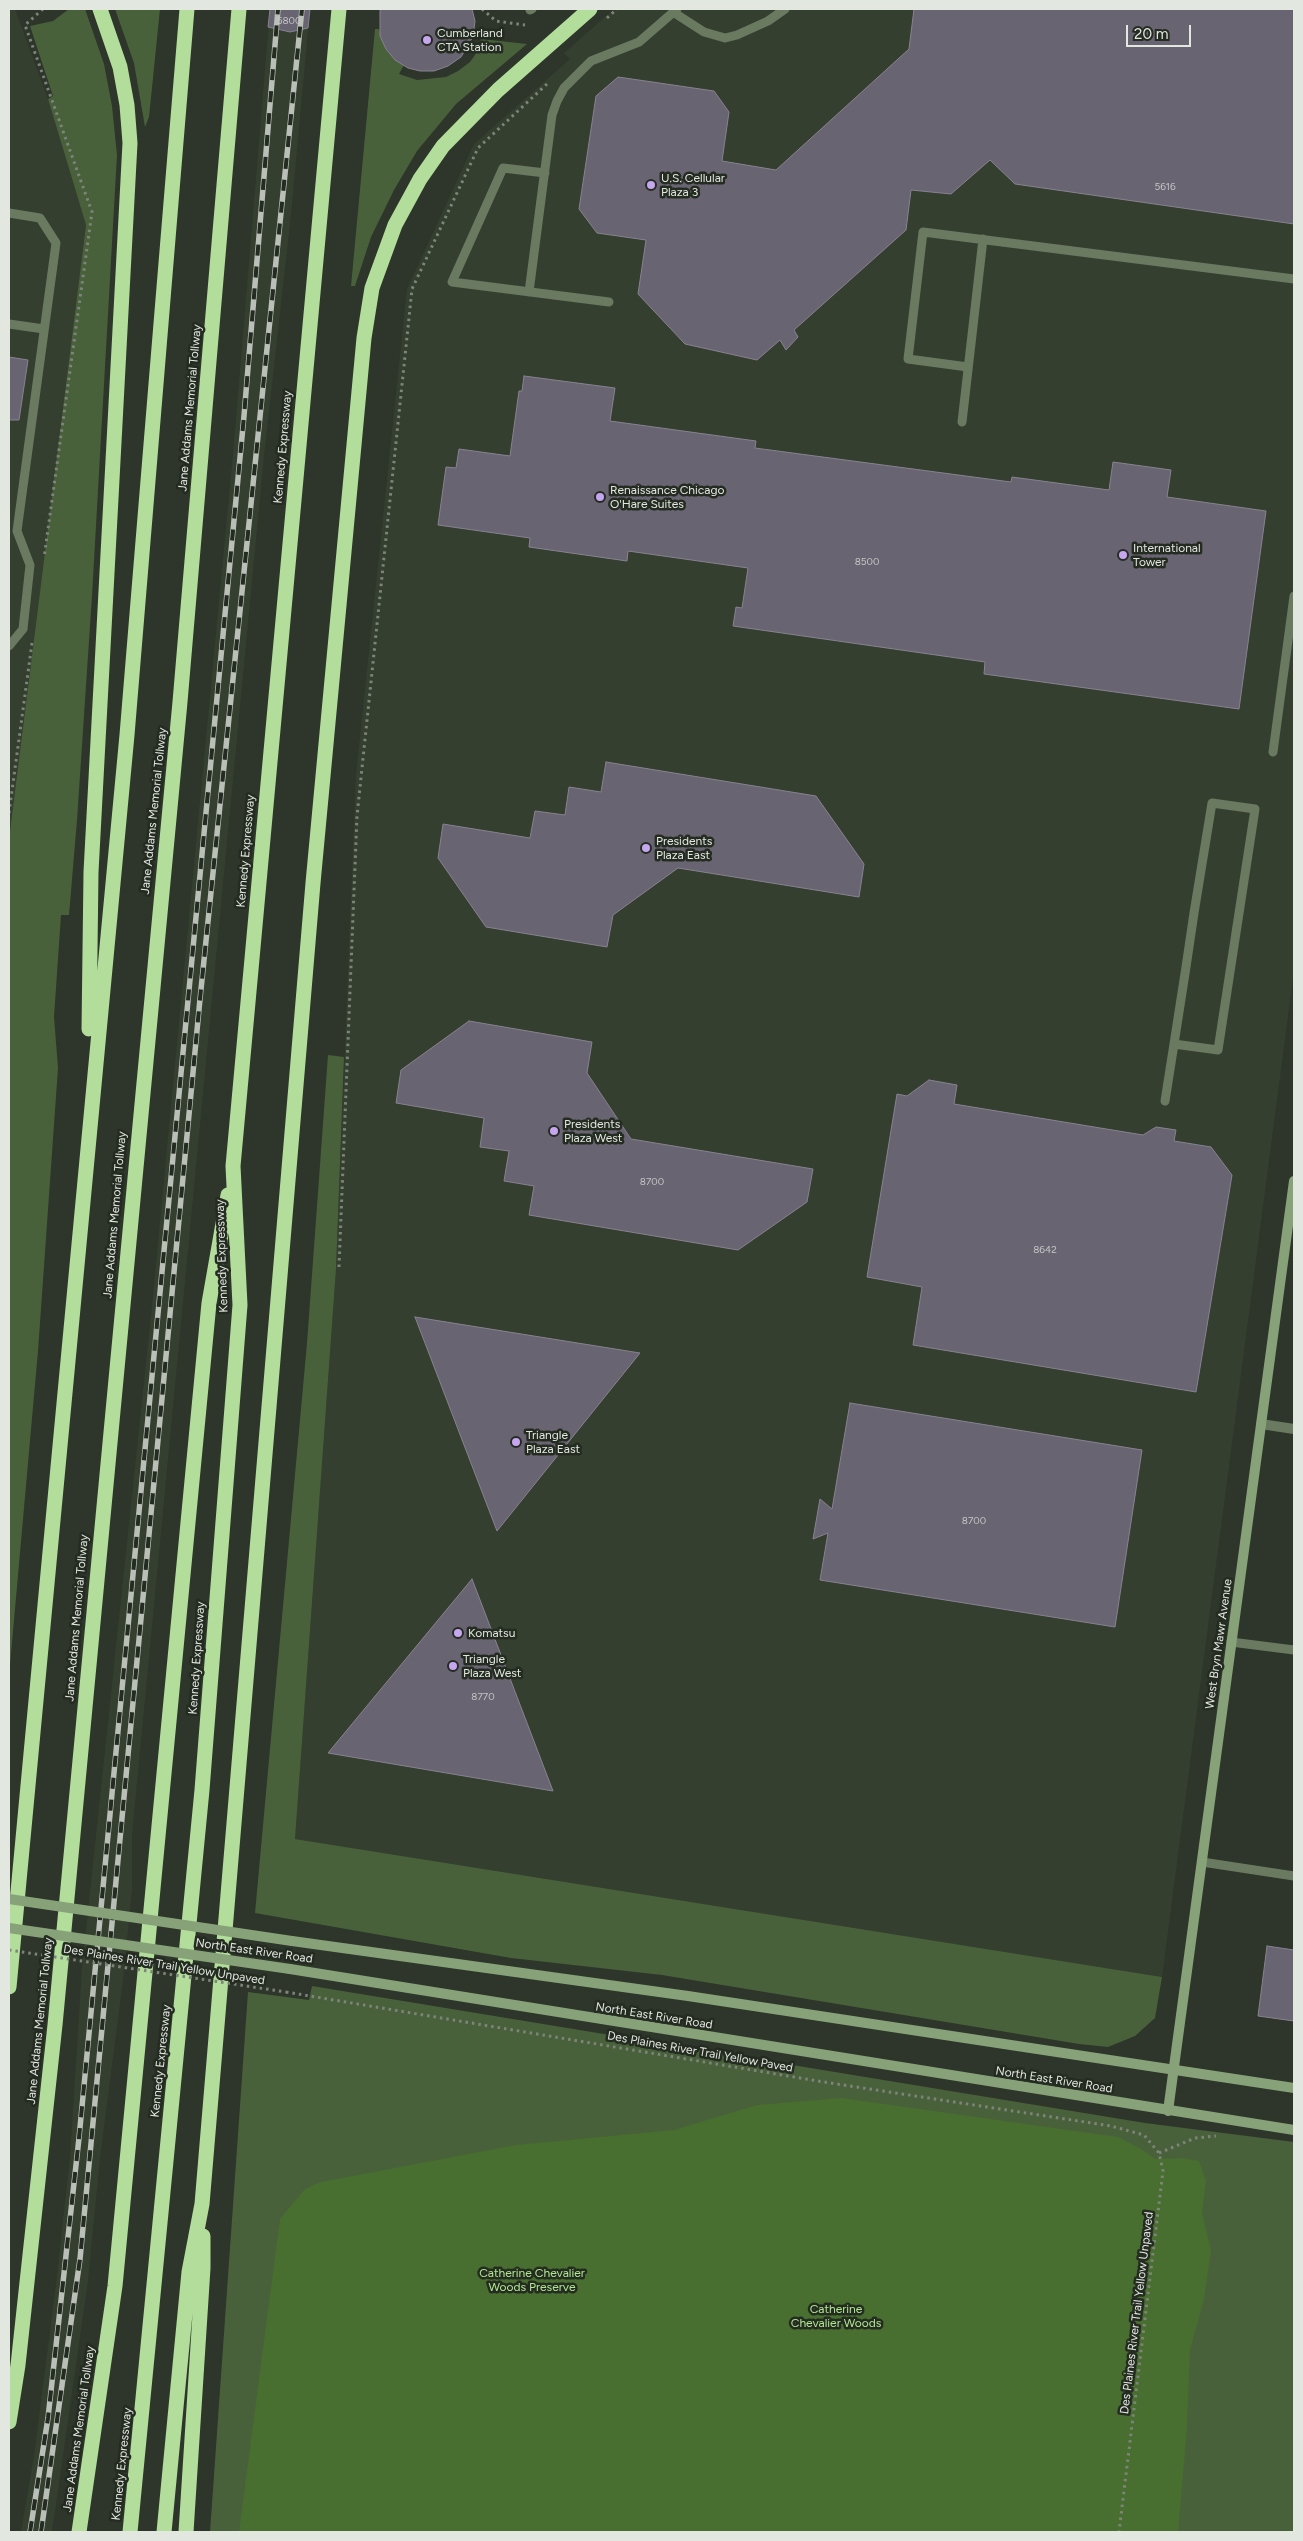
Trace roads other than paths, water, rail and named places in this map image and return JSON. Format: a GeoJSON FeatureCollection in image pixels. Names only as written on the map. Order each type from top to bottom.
{"type":"FeatureCollection","features":[{"type":"Feature","properties":{"kind":"highway"},"geometry":{"type":"LineString","coordinates":[[88,1133],[91,872],[130,143],[127,105],[120,67],[100,9]]}},
{"type":"Feature","properties":{"kind":"highway"},"geometry":{"type":"LineString","coordinates":[[9,1987],[88,1133],[127,736],[187,9]]}},
{"type":"Feature","properties":{"kind":"highway","name":"Jane Addams Memorial Tollway"},"geometry":{"type":"LineString","coordinates":[[9,2422],[18,2365],[55,2025],[179,712],[239,9]]}},
{"type":"Feature","properties":{"kind":"highway","name":"Kennedy Expressway"},"geometry":{"type":"LineString","coordinates":[[130,2532],[202,1790],[240,1305],[233,1166],[339,9]]}},
{"type":"Feature","properties":{"kind":"highway"},"geometry":{"type":"LineString","coordinates":[[186,2532],[203,2268],[202,2204],[313,883],[364,338],[372,288],[395,224],[420,179],[443,146],[498,90],[590,9]]}},
{"type":"Feature","properties":{"kind":"highway","name":"Jane Addams Memorial Tollway"},"geometry":{"type":"LineString","coordinates":[[79,2532],[115,2286],[209,1303],[233,1166]]}},
{"type":"Feature","properties":{"kind":"highway"},"geometry":{"type":"LineString","coordinates":[[164,2532],[189,2272],[202,2204]]}},
{"type":"Feature","properties":{"kind":"main road","name":"West Bryn Mawr Avenue"},"geometry":{"type":"LineString","coordinates":[[1168,2111],[1294,1181]]}},
{"type":"Feature","properties":{"kind":"main road","name":"North East River Road"},"geometry":{"type":"LineString","coordinates":[[9,1899],[688,1996],[1174,2068],[1294,2088]]}},
{"type":"Feature","properties":{"kind":"main road","name":"North East River Road"},"geometry":{"type":"LineString","coordinates":[[9,1928],[290,1968],[1294,2130]]}},
{"type":"Feature","properties":{"kind":"street"},"geometry":{"type":"LineString","coordinates":[[1261,1424],[1294,1429]]}},
{"type":"Feature","properties":{"kind":"lane"},"geometry":{"type":"LineString","coordinates":[[529,292],[552,115],[556,101],[564,88],[591,61],[640,42],[675,11],[704,32],[725,38],[738,36],[768,21],[785,9]]}},
{"type":"Feature","properties":{"kind":"lane"},"geometry":{"type":"LineString","coordinates":[[545,173],[503,168],[452,282],[609,302]]}},
{"type":"Feature","properties":{"kind":"lane"},"geometry":{"type":"LineString","coordinates":[[9,213],[40,218],[56,243],[17,531],[30,565],[23,629],[9,646]]}},
{"type":"Feature","properties":{"kind":"lane"},"geometry":{"type":"LineString","coordinates":[[968,367],[908,359],[923,232],[1294,279]]}},
{"type":"Feature","properties":{"kind":"lane"},"geometry":{"type":"LineString","coordinates":[[962,422],[983,239]]}},
{"type":"Feature","properties":{"kind":"lane"},"geometry":{"type":"LineString","coordinates":[[9,324],[44,329]]}},
{"type":"Feature","properties":{"kind":"lane"},"geometry":{"type":"LineString","coordinates":[[1273,752],[1294,596]]}},
{"type":"Feature","properties":{"kind":"lane"},"geometry":{"type":"LineString","coordinates":[[1165,1101],[1212,803],[1255,810],[1218,1050],[1174,1044]]}},
{"type":"Feature","properties":{"kind":"lane"},"geometry":{"type":"LineString","coordinates":[[1231,1642],[1294,1650]]}},
{"type":"Feature","properties":{"kind":"lane"},"geometry":{"type":"LineString","coordinates":[[1202,1862],[1294,1876]]}},
{"type":"Feature","properties":{"kind":"railway"},"geometry":{"type":"LineString","coordinates":[[30,2532],[48,2418],[79,2138],[244,416],[278,9]]}},
{"type":"Feature","properties":{"kind":"railway"},"geometry":{"type":"LineString","coordinates":[[41,2532],[80,2259],[200,999],[302,9]]}},
{"type":"Feature","properties":{"kind":"place","name":"Cumberland CTA Station"},"geometry":{"type":"Point","coordinates":[427,40]}},
{"type":"Feature","properties":{"kind":"place","name":"U.S. Cellular Plaza 3"},"geometry":{"type":"Point","coordinates":[651,185]}},
{"type":"Feature","properties":{"kind":"place","name":"Renaissance Chicago O'Hare Suites"},"geometry":{"type":"Point","coordinates":[600,497]}},
{"type":"Feature","properties":{"kind":"place","name":"International Tower"},"geometry":{"type":"Point","coordinates":[1123,555]}},
{"type":"Feature","properties":{"kind":"place","name":"Presidents Plaza East"},"geometry":{"type":"Point","coordinates":[646,848]}},
{"type":"Feature","properties":{"kind":"place","name":"Presidents Plaza West"},"geometry":{"type":"Point","coordinates":[554,1131]}},
{"type":"Feature","properties":{"kind":"place","name":"Triangle Plaza East"},"geometry":{"type":"Point","coordinates":[516,1442]}},
{"type":"Feature","properties":{"kind":"place","name":"Komatsu"},"geometry":{"type":"Point","coordinates":[458,1633]}},
{"type":"Feature","properties":{"kind":"place","name":"Triangle Plaza West"},"geometry":{"type":"Point","coordinates":[453,1666]}},
{"type":"Feature","properties":{"kind":"park label","name":"Catherine Chevalier Woods Preserve"},"geometry":{"type":"Point","coordinates":[532,2280]}},
{"type":"Feature","properties":{"kind":"park label","name":"Catherine Chevalier Woods"},"geometry":{"type":"Point","coordinates":[836,2316]}}]}
